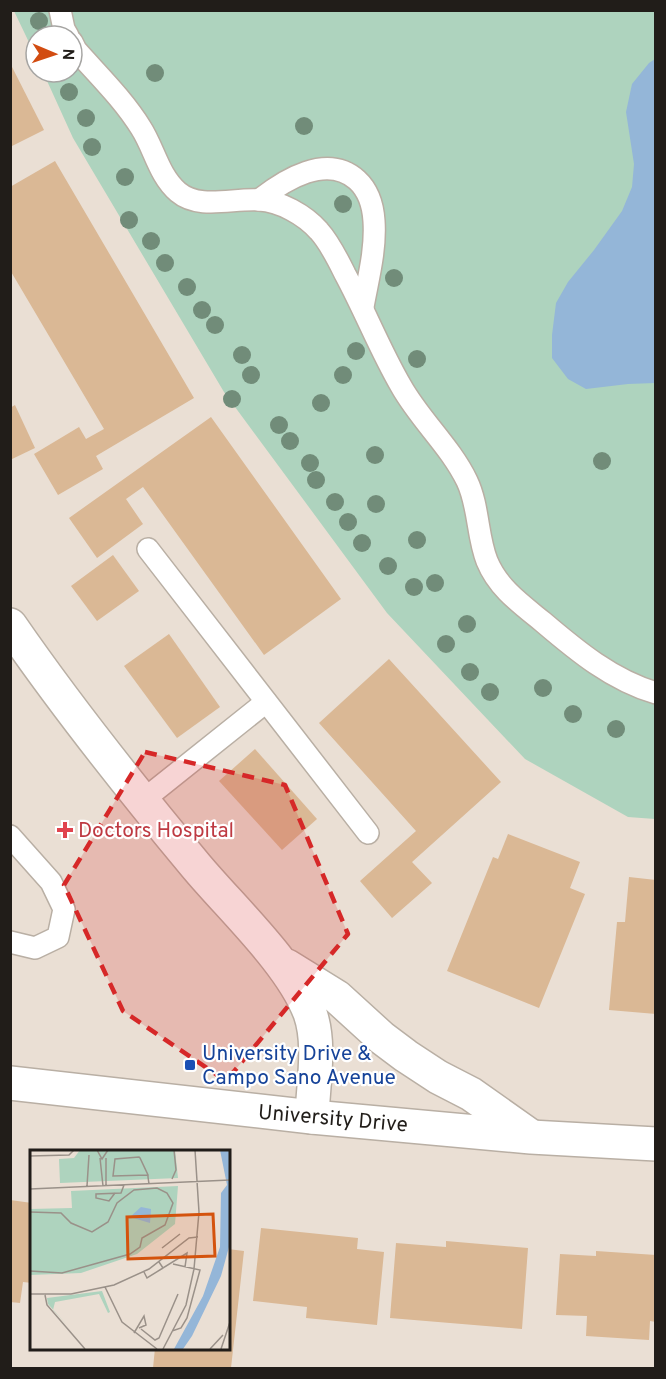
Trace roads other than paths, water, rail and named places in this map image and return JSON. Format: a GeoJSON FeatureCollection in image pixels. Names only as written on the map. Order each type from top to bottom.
{"type":"FeatureCollection","features":[{"type":"Feature","properties":{"kind":"street"},"geometry":{"type":"LineString","coordinates":[[10,625],[73,714],[142,801],[278,960],[302,997],[312,1021],[315,1045],[312,1117]]}},
{"type":"Feature","properties":{"kind":"street"},"geometry":{"type":"LineString","coordinates":[[278,960],[337,997],[382,1038],[406,1056],[438,1077],[471,1094],[531,1137]]}},
{"type":"Feature","properties":{"kind":"street","name":"University Drive"},"geometry":{"type":"LineString","coordinates":[[10,1083],[312,1117],[531,1137],[656,1144]]}},
{"type":"Feature","properties":{"kind":"lane"},"geometry":{"type":"LineString","coordinates":[[84,59],[125,104],[142,129],[166,178],[178,192],[192,200],[259,200],[275,203],[305,218],[320,231],[363,307],[402,389],[443,442],[469,484],[481,541],[497,580],[512,597],[576,650],[629,683],[656,693]]}},
{"type":"Feature","properties":{"kind":"lane"},"geometry":{"type":"LineString","coordinates":[[259,200],[278,184],[315,170],[332,168],[348,172],[361,184],[371,201],[374,220],[374,245],[363,307]]}},
{"type":"Feature","properties":{"kind":"lane"},"geometry":{"type":"LineString","coordinates":[[148,549],[368,832]]}},
{"type":"Feature","properties":{"kind":"lane"},"geometry":{"type":"LineString","coordinates":[[142,801],[266,702]]}},
{"type":"Feature","properties":{"kind":"lane"},"geometry":{"type":"LineString","coordinates":[[10,836],[51,882],[64,909],[58,937],[35,948],[10,942]]}},
{"type":"Feature","properties":{"kind":"water"},"geometry":{"type":"Polygon","coordinates":[[[655,59],[655,383],[586,389],[568,379],[552,358],[556,303],[568,282],[622,211],[632,187],[634,164],[626,112],[632,84],[655,59]]]}},
{"type":"Feature","properties":{"kind":"place","name":"Doctors Hospital"},"geometry":{"type":"Point","coordinates":[65,830]}},
{"type":"Feature","properties":{"kind":"place","name":"University Drive & Campo Sano Avenue"},"geometry":{"type":"Point","coordinates":[190,1065]}}]}
